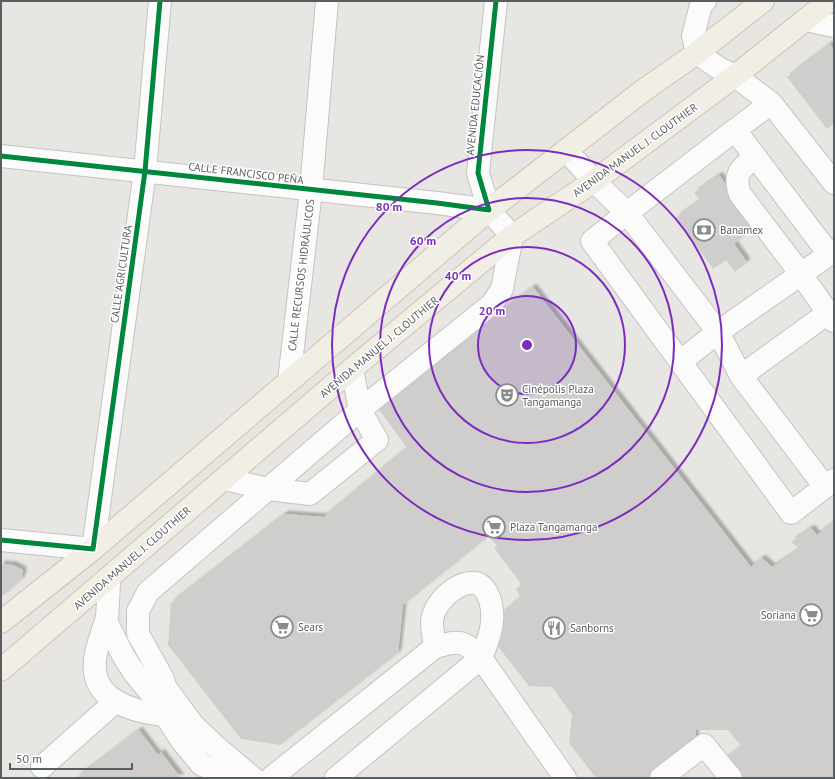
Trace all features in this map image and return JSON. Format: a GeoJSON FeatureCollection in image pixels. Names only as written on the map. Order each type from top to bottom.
{"type":"FeatureCollection","features":[{"type":"Feature","properties":{"kind":"main road"},"geometry":{"type":"LineString","coordinates":[[1,622],[93,549],[489,210],[644,90],[697,54],[763,1]]}},
{"type":"Feature","properties":{"kind":"main road","name":"AVENIDA MANUEL J. CLOUTHIER"},"geometry":{"type":"LineString","coordinates":[[1,670],[352,369],[512,236],[594,181],[735,76],[829,1]]}},
{"type":"Feature","properties":{"kind":"main road"},"geometry":{"type":"LineString","coordinates":[[93,549],[109,578]]}},
{"type":"Feature","properties":{"kind":"street","name":"CALLE AGRICULTURA"},"geometry":{"type":"LineString","coordinates":[[93,549],[145,171],[160,1]]}},
{"type":"Feature","properties":{"kind":"street","name":"CALLE RECURSOS HIDRÁULICOS"},"geometry":{"type":"LineString","coordinates":[[289,381],[310,190],[327,1]]}},
{"type":"Feature","properties":{"kind":"street","name":"AVENIDA EDUCACIÓN"},"geometry":{"type":"LineString","coordinates":[[489,210],[478,173],[496,1]]}},
{"type":"Feature","properties":{"kind":"street"},"geometry":{"type":"LineString","coordinates":[[706,1],[701,5],[692,36],[697,54],[717,67],[735,76],[771,103],[834,183]]}},
{"type":"Feature","properties":{"kind":"street"},"geometry":{"type":"LineString","coordinates":[[805,20],[834,26]]}},
{"type":"Feature","properties":{"kind":"street"},"geometry":{"type":"LineString","coordinates":[[566,150],[594,181],[627,212],[718,332],[741,376],[830,483],[791,513],[592,241],[627,212],[771,103]]}},
{"type":"Feature","properties":{"kind":"street"},"geometry":{"type":"LineString","coordinates":[[680,362],[718,332],[831,252],[735,130]]}},
{"type":"Feature","properties":{"kind":"street","name":"CALLE FRANCISCO PEÑA"},"geometry":{"type":"LineString","coordinates":[[1,156],[489,210]]}},
{"type":"Feature","properties":{"kind":"street"},"geometry":{"type":"LineString","coordinates":[[741,376],[831,317],[801,274],[740,194],[736,183],[741,168],[755,157]]}},
{"type":"Feature","properties":{"kind":"street"},"geometry":{"type":"LineString","coordinates":[[228,778],[201,764],[182,742],[162,677],[138,634],[138,611],[148,592],[360,410],[492,304],[502,289],[512,236],[489,210]]}},
{"type":"Feature","properties":{"kind":"street"},"geometry":{"type":"LineString","coordinates":[[225,479],[268,489],[310,494],[377,440],[360,410],[352,369]]}},
{"type":"Feature","properties":{"kind":"street"},"geometry":{"type":"LineString","coordinates":[[1,540],[93,549]]}},
{"type":"Feature","properties":{"kind":"street"},"geometry":{"type":"LineString","coordinates":[[109,578],[106,621],[95,660],[95,674],[98,682],[104,692],[116,701],[132,709],[148,713],[172,710]]}},
{"type":"Feature","properties":{"kind":"street"},"geometry":{"type":"LineString","coordinates":[[336,778],[481,658],[488,641],[493,615],[491,600],[485,590],[478,584],[468,583],[457,587],[444,598],[436,609],[432,622],[436,647]]}},
{"type":"Feature","properties":{"kind":"street"},"geometry":{"type":"LineString","coordinates":[[106,621],[124,657],[172,710],[193,725],[253,778]]}},
{"type":"Feature","properties":{"kind":"street"},"geometry":{"type":"LineString","coordinates":[[271,778],[436,647],[450,642],[462,643],[472,647],[565,778]]}},
{"type":"Feature","properties":{"kind":"street"},"geometry":{"type":"LineString","coordinates":[[42,767],[116,701]]}},
{"type":"Feature","properties":{"kind":"street"},"geometry":{"type":"LineString","coordinates":[[661,778],[704,745],[731,778]]}},
{"type":"Feature","properties":{"kind":"building"},"geometry":{"type":"Polygon","coordinates":[[[830,44],[834,50],[834,123],[827,129],[787,77],[830,44]]]}},
{"type":"Feature","properties":{"kind":"building"},"geometry":{"type":"Polygon","coordinates":[[[719,175],[756,226],[734,244],[747,262],[735,272],[726,260],[713,269],[676,218],[700,200],[694,193],[719,175]]]}},
{"type":"Feature","properties":{"kind":"building","name":"Plaza Tangamanga"},"geometry":{"type":"Polygon","coordinates":[[[533,287],[751,567],[762,558],[772,567],[800,549],[791,542],[811,528],[817,535],[834,522],[834,778],[736,778],[723,761],[741,746],[728,730],[696,730],[695,742],[650,778],[596,778],[569,743],[572,715],[552,687],[529,686],[496,644],[501,614],[521,597],[516,589],[522,585],[494,548],[497,546],[489,536],[403,605],[398,653],[280,745],[241,739],[168,645],[171,603],[285,514],[324,517],[407,448],[378,408],[533,287]]]}},
{"type":"Feature","properties":{"kind":"building"},"geometry":{"type":"Polygon","coordinates":[[[1,564],[13,565],[23,570],[23,575],[21,580],[1,597],[1,564]]]}},
{"type":"Feature","properties":{"kind":"building"},"geometry":{"type":"Polygon","coordinates":[[[139,730],[158,755],[161,752],[181,778],[76,778],[139,730]]]}},
{"type":"Feature","properties":{"kind":"cycle path"},"geometry":{"type":"LineString","coordinates":[[1,540],[93,549],[145,171],[160,1]]}},
{"type":"Feature","properties":{"kind":"cycle path"},"geometry":{"type":"LineString","coordinates":[[1,156],[437,203],[489,210],[478,173],[496,1]]}},
{"type":"Feature","properties":{"kind":"place","name":"Banamex"},"geometry":{"type":"Point","coordinates":[704,230]}},
{"type":"Feature","properties":{"kind":"place","name":"Cinépolis Plaza Tangamanga"},"geometry":{"type":"Point","coordinates":[507,395]}},
{"type":"Feature","properties":{"kind":"place","name":"Plaza Tangamanga"},"geometry":{"type":"Point","coordinates":[494,527]}},
{"type":"Feature","properties":{"kind":"place","name":"Soriana"},"geometry":{"type":"Point","coordinates":[811,615]}},
{"type":"Feature","properties":{"kind":"place","name":"Sears"},"geometry":{"type":"Point","coordinates":[282,627]}},
{"type":"Feature","properties":{"kind":"place","name":"Sanborns"},"geometry":{"type":"Point","coordinates":[554,628]}}]}
